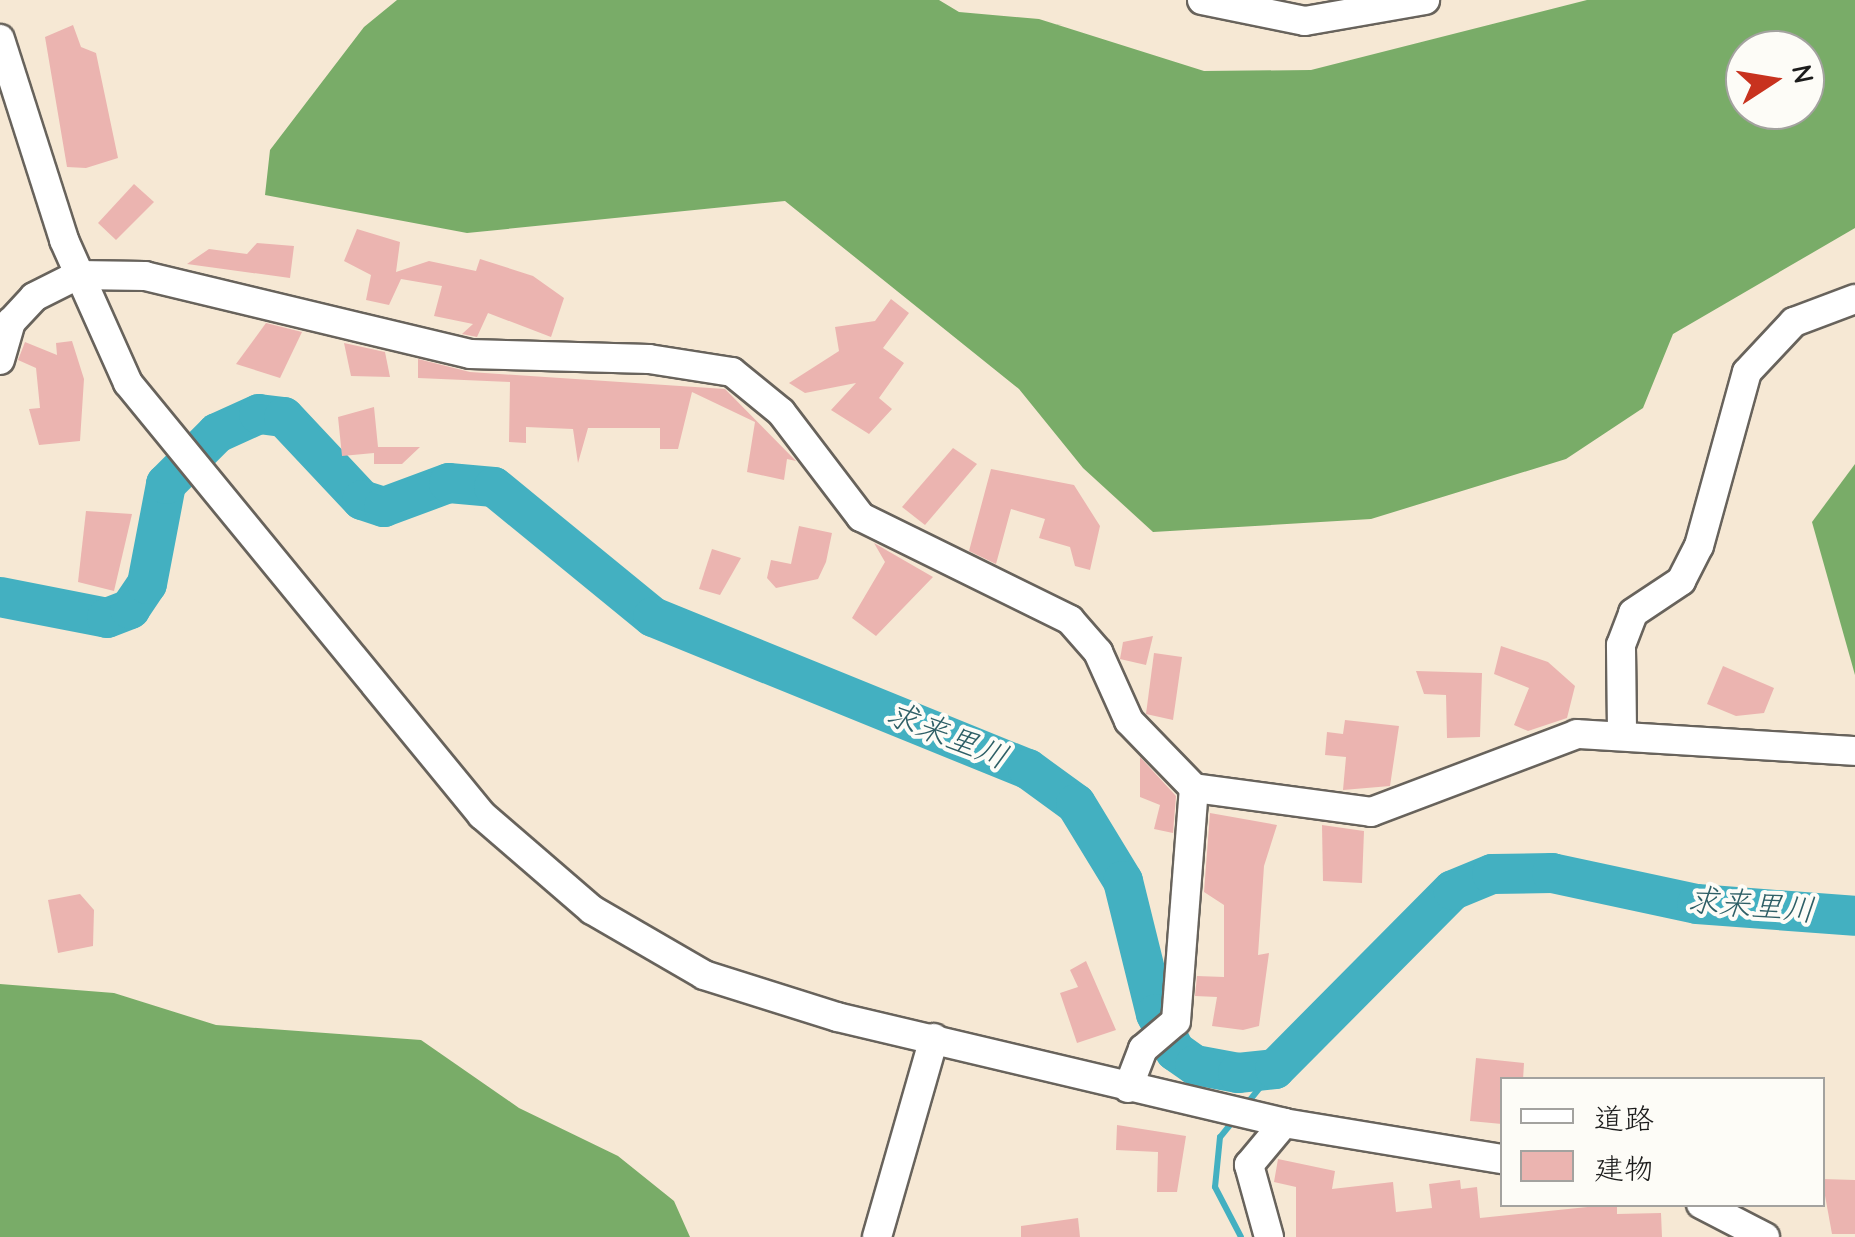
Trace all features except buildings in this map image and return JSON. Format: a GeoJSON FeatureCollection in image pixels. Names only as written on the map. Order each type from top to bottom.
{"type":"FeatureCollection","features":[{"type":"Feature","properties":{"kind":"street"},"geometry":{"type":"LineString","coordinates":[[1202,0],[1305,21],[1425,0]]}},
{"type":"Feature","properties":{"kind":"street"},"geometry":{"type":"LineString","coordinates":[[0,39],[10,113],[128,383],[166,436],[482,814],[592,910],[704,974],[934,1038],[1128,1088],[1275,1120],[1500,1158]]}},
{"type":"Feature","properties":{"kind":"street"},"geometry":{"type":"LineString","coordinates":[[0,360],[12,322],[34,297],[78,276],[245,295],[470,354],[649,359],[732,372],[781,412],[862,516],[1070,620],[1098,652],[1129,721],[1194,788],[1371,812],[1526,749],[1622,730],[1855,751]]}},
{"type":"Feature","properties":{"kind":"street"},"geometry":{"type":"LineString","coordinates":[[1622,730],[1621,645],[1634,613],[1682,581],[1699,546],[1747,372],[1794,322],[1855,298]]}},
{"type":"Feature","properties":{"kind":"street"},"geometry":{"type":"LineString","coordinates":[[1128,1088],[1143,1049],[1176,1022],[1194,788]]}},
{"type":"Feature","properties":{"kind":"street"},"geometry":{"type":"LineString","coordinates":[[877,1237],[934,1038]]}},
{"type":"Feature","properties":{"kind":"street"},"geometry":{"type":"LineString","coordinates":[[1268,1237],[1249,1165],[1275,1120]]}},
{"type":"Feature","properties":{"kind":"street"},"geometry":{"type":"LineString","coordinates":[[1707,1207],[1766,1237]]}},
{"type":"Feature","properties":{"kind":"green space"},"geometry":{"type":"Polygon","coordinates":[[[397,0],[939,0],[959,12],[1039,19],[1204,71],[1311,70],[1587,0],[1855,0],[1855,228],[1673,334],[1643,408],[1566,459],[1371,519],[1153,532],[1083,468],[1019,389],[785,201],[467,233],[265,195],[270,150],[364,27],[397,0]]]}},
{"type":"Feature","properties":{"kind":"green space"},"geometry":{"type":"Polygon","coordinates":[[[1855,464],[1855,675],[1812,522],[1855,464]]]}},
{"type":"Feature","properties":{"kind":"green space"},"geometry":{"type":"Polygon","coordinates":[[[0,984],[114,993],[216,1025],[421,1040],[519,1108],[618,1156],[674,1201],[690,1237],[0,1237],[0,984]]]}},
{"type":"Feature","properties":{"kind":"waterway","name":"求来里川"},"geometry":{"type":"LineString","coordinates":[[0,597],[107,618],[130,609],[147,584],[166,484],[217,433],[259,414],[284,417],[362,500],[384,507],[449,483],[494,487],[653,617],[1028,769],[1076,804],[1123,881],[1156,1014],[1175,1051],[1195,1065],[1238,1073],[1275,1069],[1453,890],[1492,874],[1552,873],[1697,904],[1855,916]]}},
{"type":"Feature","properties":{"kind":"waterway"},"geometry":{"type":"LineString","coordinates":[[1245,1106],[1275,1069]]}},
{"type":"Feature","properties":{"kind":"waterway"},"geometry":{"type":"LineString","coordinates":[[1234,1120],[1220,1137],[1215,1187],[1241,1237]]}}]}
